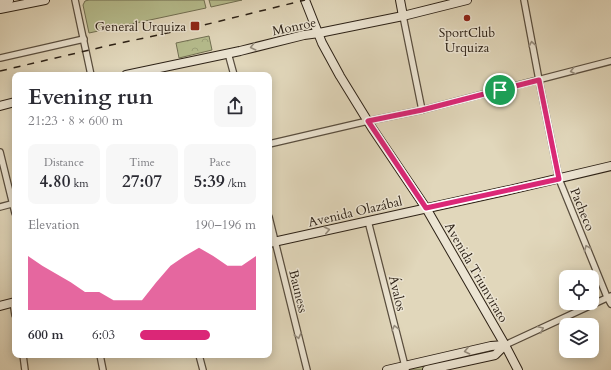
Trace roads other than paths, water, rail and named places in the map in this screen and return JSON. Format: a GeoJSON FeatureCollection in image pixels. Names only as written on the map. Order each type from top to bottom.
{"type":"FeatureCollection","features":[{"type":"Feature","properties":{"kind":"main road"},"geometry":{"type":"LineString","coordinates":[[0,2],[9,0]]}},
{"type":"Feature","properties":{"kind":"main road"},"geometry":{"type":"LineString","coordinates":[[0,9],[45,0]]}},
{"type":"Feature","properties":{"kind":"main road","name":"Avenida Triunvirato"},"geometry":{"type":"LineString","coordinates":[[305,0],[318,33],[333,64],[368,121],[426,208],[518,370]]}},
{"type":"Feature","properties":{"kind":"main road"},"geometry":{"type":"LineString","coordinates":[[400,0],[404,16]]}},
{"type":"Feature","properties":{"kind":"main road","name":"Monroe"},"geometry":{"type":"LineString","coordinates":[[140,72],[304,35],[404,16],[467,0]]}},
{"type":"Feature","properties":{"kind":"main road"},"geometry":{"type":"LineString","coordinates":[[0,106],[12,103]]}},
{"type":"Feature","properties":{"kind":"main road","name":"Avenida Olazábal"},"geometry":{"type":"LineString","coordinates":[[272,242],[559,179],[611,166]]}},
{"type":"Feature","properties":{"kind":"main road"},"geometry":{"type":"LineString","coordinates":[[0,306],[12,303]]}},
{"type":"Feature","properties":{"kind":"main road"},"geometry":{"type":"LineString","coordinates":[[387,370],[405,368],[491,346],[505,346]]}},
{"type":"Feature","properties":{"kind":"main road"},"geometry":{"type":"LineString","coordinates":[[426,370],[495,354],[505,346]]}},
{"type":"Feature","properties":{"kind":"street"},"geometry":{"type":"LineString","coordinates":[[75,0],[90,72]]}},
{"type":"Feature","properties":{"kind":"street","name":"Pacheco"},"geometry":{"type":"LineString","coordinates":[[524,0],[559,179],[609,296],[611,304]]}},
{"type":"Feature","properties":{"kind":"street"},"geometry":{"type":"LineString","coordinates":[[404,16],[422,110]]}},
{"type":"Feature","properties":{"kind":"street"},"geometry":{"type":"LineString","coordinates":[[0,58],[84,39]]}},
{"type":"Feature","properties":{"kind":"street"},"geometry":{"type":"LineString","coordinates":[[228,53],[233,72]]}},
{"type":"Feature","properties":{"kind":"street"},"geometry":{"type":"LineString","coordinates":[[272,143],[422,110],[611,61]]}},
{"type":"Feature","properties":{"kind":"street"},"geometry":{"type":"LineString","coordinates":[[0,155],[12,196]]}},
{"type":"Feature","properties":{"kind":"street"},"geometry":{"type":"LineString","coordinates":[[0,207],[12,204]]}},
{"type":"Feature","properties":{"kind":"street","name":"Ávalos"},"geometry":{"type":"LineString","coordinates":[[368,221],[405,368]]}},
{"type":"Feature","properties":{"kind":"street","name":"Bauness"},"geometry":{"type":"LineString","coordinates":[[272,242],[307,370]]}},
{"type":"Feature","properties":{"kind":"street"},"geometry":{"type":"LineString","coordinates":[[505,346],[609,296]]}},
{"type":"Feature","properties":{"kind":"street"},"geometry":{"type":"LineString","coordinates":[[24,358],[26,370]]}},
{"type":"Feature","properties":{"kind":"street"},"geometry":{"type":"LineString","coordinates":[[101,358],[103,370]]}},
{"type":"Feature","properties":{"kind":"street"},"geometry":{"type":"LineString","coordinates":[[200,358],[203,370]]}},
{"type":"Feature","properties":{"kind":"railway"},"geometry":{"type":"LineString","coordinates":[[0,71],[196,27],[305,0]]}},
{"type":"Feature","properties":{"kind":"place","name":"SportClub Urquiza"},"geometry":{"type":"Point","coordinates":[467,18]}},
{"type":"Feature","properties":{"kind":"place","name":"General Urquiza"},"geometry":{"type":"Point","coordinates":[195,26]}}]}
